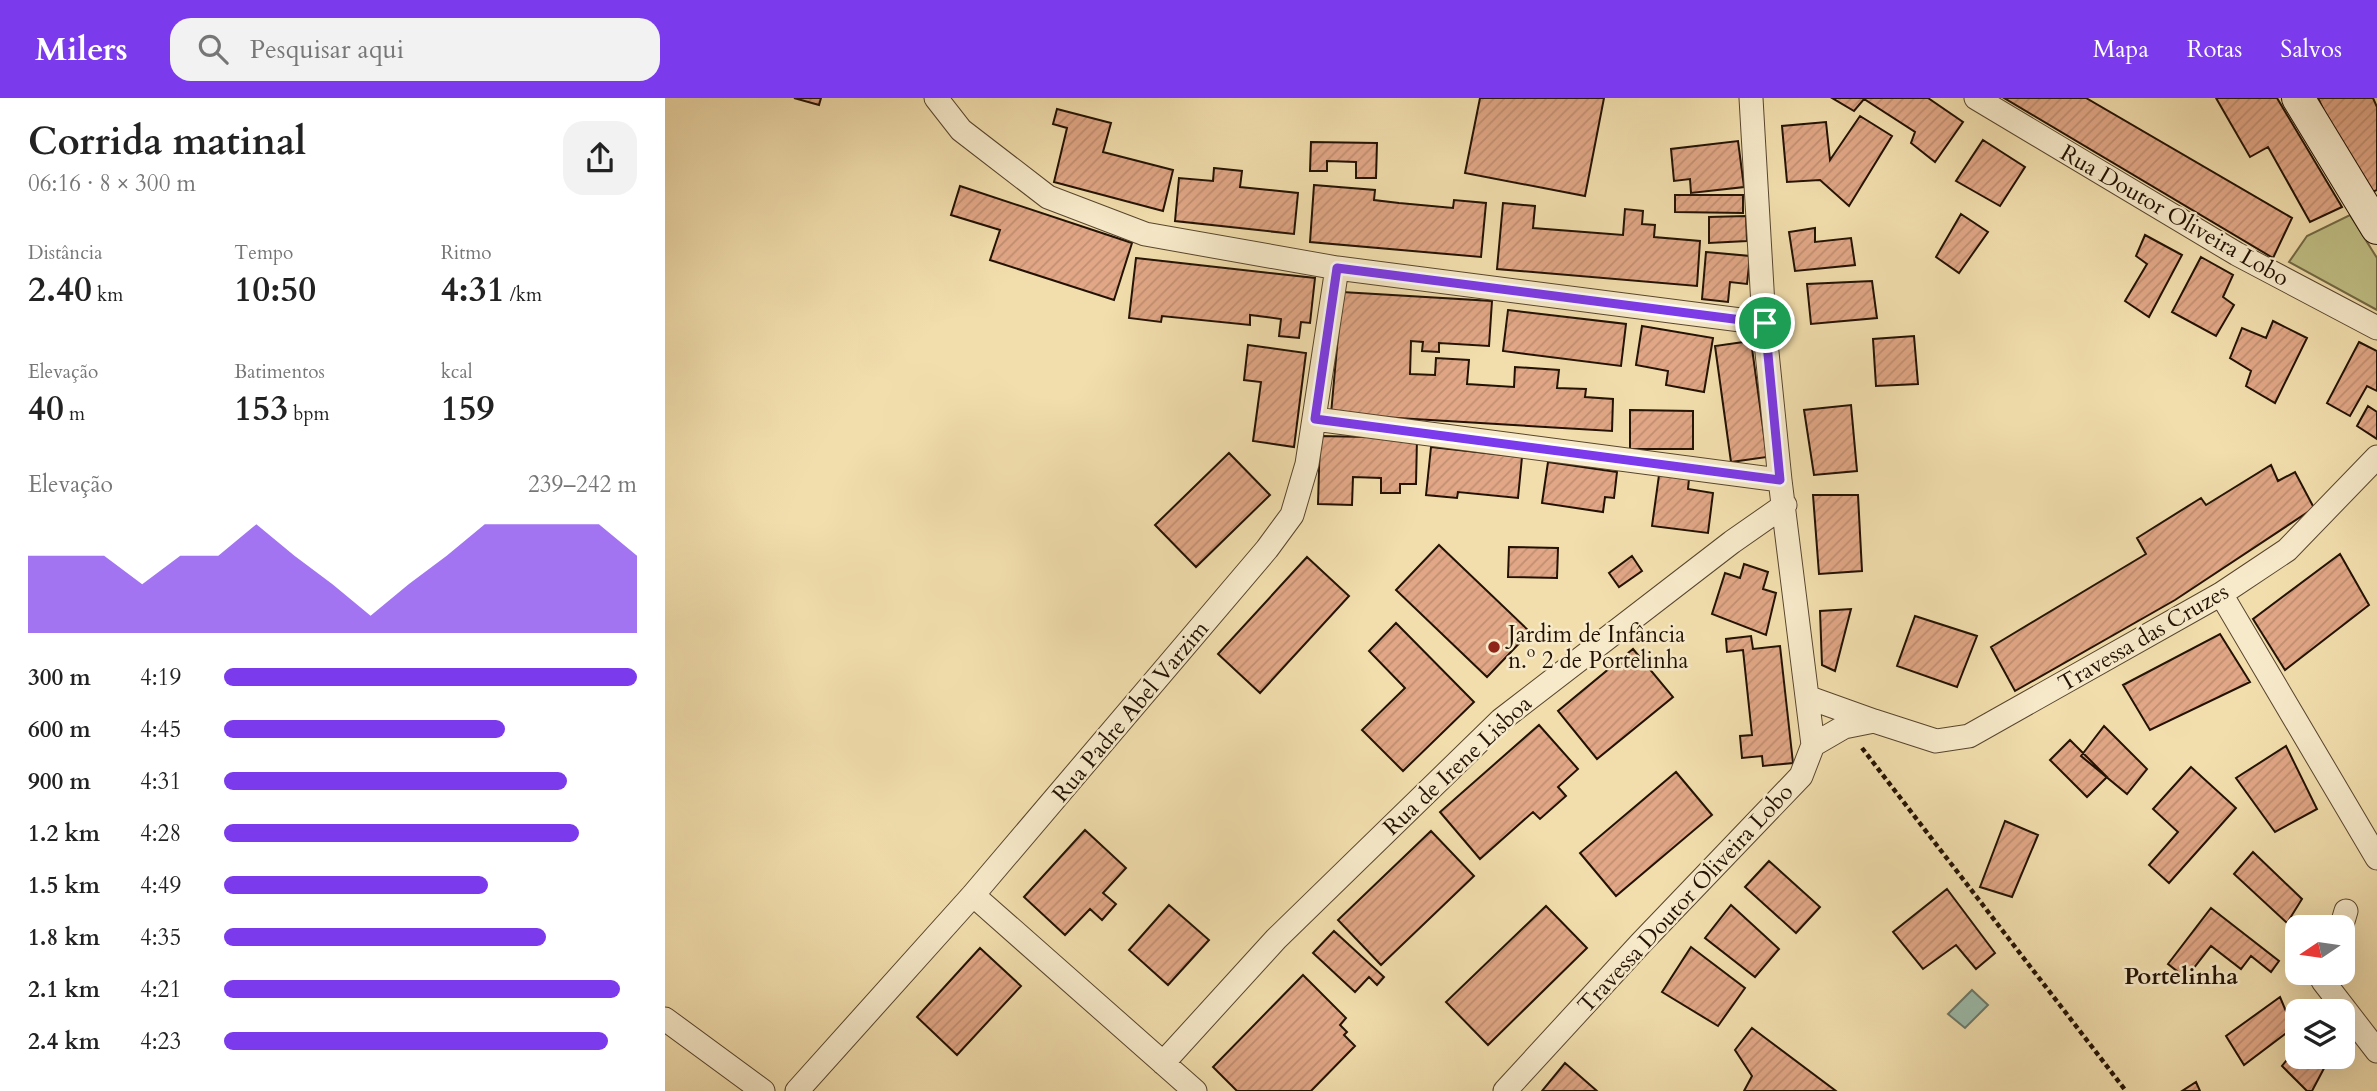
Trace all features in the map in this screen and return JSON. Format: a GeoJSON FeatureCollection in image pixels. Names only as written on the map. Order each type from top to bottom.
{"type":"FeatureCollection","features":[{"type":"Feature","properties":{"kind":"street"},"geometry":{"type":"LineString","coordinates":[[936,98],[961,130],[1048,197],[1145,234],[1337,268],[1765,323]]}},
{"type":"Feature","properties":{"kind":"street","name":"Travessa Doutor Oliveira Lobo"},"geometry":{"type":"LineString","coordinates":[[1505,1091],[1640,943],[1801,776],[1813,745],[1780,480],[1765,323],[1751,98]]}},
{"type":"Feature","properties":{"kind":"street","name":"Rua Doutor Oliveira Lobo"},"geometry":{"type":"LineString","coordinates":[[1976,98],[2237,254],[2377,328]]}},
{"type":"Feature","properties":{"kind":"street"},"geometry":{"type":"LineString","coordinates":[[2298,98],[2377,228]]}},
{"type":"Feature","properties":{"kind":"street","name":"Rua Padre Abel Varzim"},"geometry":{"type":"LineString","coordinates":[[797,1091],[972,895],[1292,515],[1307,464],[1337,268]]}},
{"type":"Feature","properties":{"kind":"street"},"geometry":{"type":"LineString","coordinates":[[1315,419],[1780,480]]}},
{"type":"Feature","properties":{"kind":"street","name":"Travessa das Cruzes"},"geometry":{"type":"LineString","coordinates":[[1807,697],[1936,741],[1969,736],[2221,594],[2287,550],[2377,457]]}},
{"type":"Feature","properties":{"kind":"street","name":"Rua de Irene Lisboa"},"geometry":{"type":"LineString","coordinates":[[1163,1063],[1276,939],[1501,720],[1785,505]]}},
{"type":"Feature","properties":{"kind":"street"},"geometry":{"type":"LineString","coordinates":[[2221,594],[2377,858]]}},
{"type":"Feature","properties":{"kind":"street","name":"Travessa das Cruzes"},"geometry":{"type":"LineString","coordinates":[[1813,745],[1844,727],[1874,721]]}},
{"type":"Feature","properties":{"kind":"street"},"geometry":{"type":"LineString","coordinates":[[972,895],[1195,1091]]}},
{"type":"Feature","properties":{"kind":"street"},"geometry":{"type":"LineString","coordinates":[[2326,985],[2377,1051]]}},
{"type":"Feature","properties":{"kind":"street"},"geometry":{"type":"LineString","coordinates":[[665,1019],[763,1091]]}},
{"type":"Feature","properties":{"kind":"path"},"geometry":{"type":"LineString","coordinates":[[1844,727],[2126,1091]]}},
{"type":"Feature","properties":{"kind":"green space"},"geometry":{"type":"Polygon","coordinates":[[[2350,215],[2377,258],[2377,310],[2289,262],[2307,236],[2350,215]]]}},
{"type":"Feature","properties":{"kind":"shaded area"},"geometry":{"type":"Polygon","coordinates":[[[1972,990],[1988,1005],[1965,1028],[1948,1014],[1972,990]]]}},
{"type":"Feature","properties":{"kind":"building"},"geometry":{"type":"Polygon","coordinates":[[[794,98],[821,98],[819,105],[794,98]]]}},
{"type":"Feature","properties":{"kind":"building"},"geometry":{"type":"Polygon","coordinates":[[[1480,98],[1604,98],[1585,196],[1465,173],[1480,98]]]}},
{"type":"Feature","properties":{"kind":"building"},"geometry":{"type":"Polygon","coordinates":[[[1832,98],[1928,98],[1963,122],[1935,162],[1911,143],[1915,132],[1864,99],[1854,111],[1832,98]]]}},
{"type":"Feature","properties":{"kind":"building"},"geometry":{"type":"Polygon","coordinates":[[[2004,98],[2086,98],[2292,218],[2273,258],[2004,98]]]}},
{"type":"Feature","properties":{"kind":"building"},"geometry":{"type":"Polygon","coordinates":[[[2216,98],[2277,98],[2342,207],[2310,222],[2268,147],[2250,157],[2216,98]]]}},
{"type":"Feature","properties":{"kind":"building"},"geometry":{"type":"Polygon","coordinates":[[[2318,98],[2373,98],[2377,107],[2377,190],[2364,196],[2318,98]]]}},
{"type":"Feature","properties":{"kind":"building"},"geometry":{"type":"Polygon","coordinates":[[[1057,109],[1111,123],[1103,152],[1173,170],[1163,211],[1054,182],[1067,128],[1053,124],[1057,109]]]}},
{"type":"Feature","properties":{"kind":"building"},"geometry":{"type":"Polygon","coordinates":[[[1860,116],[1892,136],[1849,206],[1820,180],[1787,182],[1782,126],[1826,122],[1830,160],[1860,116]]]}},
{"type":"Feature","properties":{"kind":"building"},"geometry":{"type":"Polygon","coordinates":[[[1983,140],[2025,167],[2000,206],[1956,181],[1983,140]]]}},
{"type":"Feature","properties":{"kind":"building"},"geometry":{"type":"Polygon","coordinates":[[[1738,141],[1744,187],[1691,193],[1690,179],[1674,181],[1671,149],[1738,141]]]}},
{"type":"Feature","properties":{"kind":"building"},"geometry":{"type":"Polygon","coordinates":[[[1311,142],[1377,143],[1376,178],[1356,178],[1356,162],[1327,161],[1327,171],[1310,171],[1311,142]]]}},
{"type":"Feature","properties":{"kind":"building"},"geometry":{"type":"Polygon","coordinates":[[[1214,168],[1242,171],[1240,187],[1298,193],[1294,234],[1175,221],[1179,178],[1213,181],[1214,168]]]}},
{"type":"Feature","properties":{"kind":"building"},"geometry":{"type":"Polygon","coordinates":[[[1314,185],[1375,190],[1374,200],[1399,203],[1453,208],[1454,200],[1486,203],[1481,257],[1310,242],[1314,185]]]}},
{"type":"Feature","properties":{"kind":"building"},"geometry":{"type":"Polygon","coordinates":[[[960,186],[1132,243],[1114,300],[990,260],[1000,230],[951,215],[960,186]]]}},
{"type":"Feature","properties":{"kind":"building"},"geometry":{"type":"Polygon","coordinates":[[[1675,195],[1743,195],[1743,213],[1675,212],[1675,195]]]}},
{"type":"Feature","properties":{"kind":"building"},"geometry":{"type":"Polygon","coordinates":[[[1503,203],[1535,206],[1533,228],[1623,235],[1625,209],[1643,211],[1642,224],[1655,225],[1654,237],[1700,241],[1697,286],[1497,269],[1503,203]]]}},
{"type":"Feature","properties":{"kind":"building"},"geometry":{"type":"Polygon","coordinates":[[[1961,214],[1988,232],[1959,273],[1936,257],[1961,214]]]}},
{"type":"Feature","properties":{"kind":"building"},"geometry":{"type":"Polygon","coordinates":[[[1746,216],[1747,241],[1709,243],[1709,217],[1746,216]]]}},
{"type":"Feature","properties":{"kind":"building"},"geometry":{"type":"Polygon","coordinates":[[[1815,228],[1815,242],[1851,238],[1855,265],[1795,271],[1789,232],[1815,228]]]}},
{"type":"Feature","properties":{"kind":"building"},"geometry":{"type":"Polygon","coordinates":[[[2145,235],[2182,255],[2149,317],[2125,301],[2147,264],[2136,256],[2145,235]]]}},
{"type":"Feature","properties":{"kind":"building"},"geometry":{"type":"Polygon","coordinates":[[[1706,252],[1750,256],[1747,284],[1730,282],[1728,302],[1702,299],[1706,252]]]}},
{"type":"Feature","properties":{"kind":"building"},"geometry":{"type":"Polygon","coordinates":[[[2201,257],[2233,275],[2223,297],[2234,305],[2216,336],[2172,312],[2201,257]]]}},
{"type":"Feature","properties":{"kind":"building"},"geometry":{"type":"Polygon","coordinates":[[[1136,258],[1315,278],[1310,323],[1301,322],[1299,338],[1279,336],[1281,319],[1250,315],[1250,325],[1162,316],[1161,322],[1129,318],[1136,258]]]}},
{"type":"Feature","properties":{"kind":"building"},"geometry":{"type":"Polygon","coordinates":[[[1872,281],[1877,318],[1811,324],[1807,284],[1872,281]]]}},
{"type":"Feature","properties":{"kind":"building"},"geometry":{"type":"Polygon","coordinates":[[[1342,292],[1492,301],[1489,346],[1439,343],[1439,352],[1422,351],[1423,342],[1411,341],[1410,374],[1435,375],[1436,358],[1469,360],[1467,384],[1514,387],[1515,367],[1559,370],[1557,388],[1586,389],[1585,397],[1613,399],[1612,431],[1331,414],[1342,292]]]}},
{"type":"Feature","properties":{"kind":"building"},"geometry":{"type":"Polygon","coordinates":[[[1508,310],[1626,324],[1621,366],[1503,351],[1508,310]]]}},
{"type":"Feature","properties":{"kind":"building"},"geometry":{"type":"Polygon","coordinates":[[[2273,321],[2307,338],[2275,403],[2246,386],[2251,371],[2230,358],[2242,328],[2266,338],[2273,321]]]}},
{"type":"Feature","properties":{"kind":"building"},"geometry":{"type":"Polygon","coordinates":[[[1642,326],[1713,338],[1704,392],[1666,385],[1668,371],[1636,365],[1642,326]]]}},
{"type":"Feature","properties":{"kind":"building"},"geometry":{"type":"Polygon","coordinates":[[[1914,336],[1918,384],[1876,386],[1873,339],[1914,336]]]}},
{"type":"Feature","properties":{"kind":"building"},"geometry":{"type":"Polygon","coordinates":[[[1751,341],[1767,457],[1731,462],[1715,346],[1751,341]]]}},
{"type":"Feature","properties":{"kind":"building"},"geometry":{"type":"Polygon","coordinates":[[[2359,342],[2377,351],[2377,391],[2367,386],[2350,416],[2327,403],[2359,342]]]}},
{"type":"Feature","properties":{"kind":"building"},"geometry":{"type":"Polygon","coordinates":[[[1248,345],[1306,353],[1294,447],[1253,441],[1261,382],[1244,380],[1248,345]]]}},
{"type":"Feature","properties":{"kind":"building"},"geometry":{"type":"Polygon","coordinates":[[[1851,405],[1857,471],[1814,475],[1804,410],[1851,405]]]}},
{"type":"Feature","properties":{"kind":"building"},"geometry":{"type":"Polygon","coordinates":[[[2368,406],[2377,412],[2377,439],[2357,426],[2368,406]]]}},
{"type":"Feature","properties":{"kind":"building"},"geometry":{"type":"Polygon","coordinates":[[[1630,410],[1693,411],[1693,449],[1630,449],[1630,410]]]}},
{"type":"Feature","properties":{"kind":"building"},"geometry":{"type":"Polygon","coordinates":[[[1320,436],[1417,438],[1416,484],[1400,484],[1400,493],[1381,493],[1381,478],[1353,477],[1352,505],[1318,504],[1320,436]]]}},
{"type":"Feature","properties":{"kind":"building"},"geometry":{"type":"Polygon","coordinates":[[[1431,447],[1522,457],[1518,498],[1458,492],[1457,498],[1426,495],[1431,447]]]}},
{"type":"Feature","properties":{"kind":"building"},"geometry":{"type":"Polygon","coordinates":[[[1229,453],[1270,495],[1196,567],[1155,525],[1229,453]]]}},
{"type":"Feature","properties":{"kind":"building"},"geometry":{"type":"Polygon","coordinates":[[[1548,462],[1617,472],[1614,498],[1605,497],[1603,512],[1542,503],[1548,462]]]}},
{"type":"Feature","properties":{"kind":"building"},"geometry":{"type":"Polygon","coordinates":[[[2271,465],[2278,481],[2295,472],[2314,508],[2175,600],[2015,691],[1991,647],[2146,554],[2137,538],[2201,498],[2206,505],[2271,465]]]}},
{"type":"Feature","properties":{"kind":"building"},"geometry":{"type":"Polygon","coordinates":[[[1659,475],[1689,479],[1688,489],[1713,493],[1708,533],[1652,526],[1659,475]]]}},
{"type":"Feature","properties":{"kind":"building"},"geometry":{"type":"Polygon","coordinates":[[[1813,495],[1858,495],[1862,571],[1819,574],[1813,495]]]}},
{"type":"Feature","properties":{"kind":"building"},"geometry":{"type":"Polygon","coordinates":[[[1439,545],[1530,632],[1487,677],[1396,590],[1439,545]]]}},
{"type":"Feature","properties":{"kind":"building"},"geometry":{"type":"Polygon","coordinates":[[[1509,547],[1558,548],[1557,578],[1508,577],[1509,547]]]}},
{"type":"Feature","properties":{"kind":"building"},"geometry":{"type":"Polygon","coordinates":[[[2340,554],[2369,605],[2285,670],[2253,619],[2340,554]]]}},
{"type":"Feature","properties":{"kind":"building"},"geometry":{"type":"Polygon","coordinates":[[[1632,556],[1642,571],[1619,587],[1609,573],[1632,556]]]}},
{"type":"Feature","properties":{"kind":"building"},"geometry":{"type":"Polygon","coordinates":[[[1307,557],[1349,596],[1260,693],[1218,654],[1307,557]]]}},
{"type":"Feature","properties":{"kind":"building"},"geometry":{"type":"Polygon","coordinates":[[[1744,564],[1768,572],[1763,589],[1776,593],[1766,635],[1712,614],[1725,573],[1740,578],[1744,564]]]}},
{"type":"Feature","properties":{"kind":"building"},"geometry":{"type":"Polygon","coordinates":[[[1851,609],[1835,671],[1822,665],[1820,611],[1851,609]]]}},
{"type":"Feature","properties":{"kind":"building"},"geometry":{"type":"Polygon","coordinates":[[[1915,616],[1977,636],[1957,687],[1897,666],[1915,616]]]}},
{"type":"Feature","properties":{"kind":"building"},"geometry":{"type":"Polygon","coordinates":[[[1396,623],[1474,702],[1403,771],[1362,730],[1405,688],[1369,651],[1396,623]]]}},
{"type":"Feature","properties":{"kind":"building"},"geometry":{"type":"Polygon","coordinates":[[[2220,634],[2250,682],[2150,730],[2123,685],[2220,634]]]}},
{"type":"Feature","properties":{"kind":"building"},"geometry":{"type":"Polygon","coordinates":[[[1751,636],[1753,649],[1780,646],[1793,763],[1763,766],[1762,756],[1742,758],[1740,736],[1752,735],[1743,650],[1727,652],[1726,639],[1751,636]]]}},
{"type":"Feature","properties":{"kind":"building"},"geometry":{"type":"Polygon","coordinates":[[[1633,649],[1673,697],[1597,759],[1558,711],[1633,649]]]}},
{"type":"Feature","properties":{"kind":"building"},"geometry":{"type":"Polygon","coordinates":[[[1539,725],[1578,769],[1558,787],[1566,796],[1540,819],[1533,812],[1480,859],[1440,812],[1539,725]]]}},
{"type":"Feature","properties":{"kind":"building"},"geometry":{"type":"Polygon","coordinates":[[[2104,726],[2147,769],[2127,794],[2081,756],[2104,726]]]}},
{"type":"Feature","properties":{"kind":"building"},"geometry":{"type":"Polygon","coordinates":[[[2070,740],[2107,777],[2087,797],[2050,760],[2070,740]]]}},
{"type":"Feature","properties":{"kind":"building"},"geometry":{"type":"Polygon","coordinates":[[[2286,746],[2317,809],[2275,832],[2236,778],[2286,746]]]}},
{"type":"Feature","properties":{"kind":"building"},"geometry":{"type":"Polygon","coordinates":[[[2191,767],[2236,808],[2169,883],[2149,865],[2178,832],[2153,809],[2191,767]]]}},
{"type":"Feature","properties":{"kind":"building"},"geometry":{"type":"Polygon","coordinates":[[[1676,772],[1712,815],[1616,896],[1580,853],[1676,772]]]}},
{"type":"Feature","properties":{"kind":"building"},"geometry":{"type":"Polygon","coordinates":[[[2005,821],[2038,835],[2012,897],[1980,887],[2005,821]]]}},
{"type":"Feature","properties":{"kind":"building"},"geometry":{"type":"Polygon","coordinates":[[[1085,830],[1126,868],[1103,893],[1116,904],[1102,920],[1090,909],[1065,935],[1024,897],[1085,830]]]}},
{"type":"Feature","properties":{"kind":"building"},"geometry":{"type":"Polygon","coordinates":[[[1431,831],[1474,876],[1381,965],[1338,920],[1431,831]]]}},
{"type":"Feature","properties":{"kind":"building"},"geometry":{"type":"Polygon","coordinates":[[[2253,852],[2302,899],[2292,915],[2285,915],[2285,921],[2234,874],[2253,852]]]}},
{"type":"Feature","properties":{"kind":"building"},"geometry":{"type":"Polygon","coordinates":[[[1769,861],[1820,907],[1796,933],[1745,887],[1769,861]]]}},
{"type":"Feature","properties":{"kind":"building"},"geometry":{"type":"Polygon","coordinates":[[[1947,889],[1995,953],[1976,969],[1956,945],[1923,969],[1893,932],[1947,889]]]}},
{"type":"Feature","properties":{"kind":"building"},"geometry":{"type":"Polygon","coordinates":[[[1169,905],[1209,940],[1168,985],[1129,950],[1169,905]]]}},
{"type":"Feature","properties":{"kind":"building"},"geometry":{"type":"Polygon","coordinates":[[[1731,905],[1779,949],[1755,977],[1705,938],[1731,905]]]}},
{"type":"Feature","properties":{"kind":"building"},"geometry":{"type":"Polygon","coordinates":[[[1546,906],[1587,948],[1488,1045],[1446,1002],[1546,906]]]}},
{"type":"Feature","properties":{"kind":"building"},"geometry":{"type":"Polygon","coordinates":[[[2211,908],[2279,961],[2271,972],[2251,956],[2241,969],[2211,946],[2186,978],[2168,964],[2211,908]]]}},
{"type":"Feature","properties":{"kind":"building"},"geometry":{"type":"Polygon","coordinates":[[[1334,931],[1384,977],[1377,985],[1369,977],[1355,992],[1313,953],[1334,931]]]}},
{"type":"Feature","properties":{"kind":"building"},"geometry":{"type":"Polygon","coordinates":[[[1691,947],[1745,988],[1718,1026],[1662,992],[1691,947]]]}},
{"type":"Feature","properties":{"kind":"building"},"geometry":{"type":"Polygon","coordinates":[[[980,948],[1021,986],[957,1055],[917,1017],[980,948]]]}},
{"type":"Feature","properties":{"kind":"building"},"geometry":{"type":"Polygon","coordinates":[[[1303,975],[1346,1018],[1340,1025],[1347,1032],[1344,1035],[1355,1046],[1311,1091],[1237,1091],[1213,1067],[1303,975]]]}},
{"type":"Feature","properties":{"kind":"building"},"geometry":{"type":"Polygon","coordinates":[[[2280,997],[2285,1009],[2285,1034],[2244,1065],[2226,1036],[2280,997]]]}},
{"type":"Feature","properties":{"kind":"building"},"geometry":{"type":"Polygon","coordinates":[[[1752,1028],[1836,1091],[1744,1091],[1752,1076],[1735,1050],[1752,1028]]]}},
{"type":"Feature","properties":{"kind":"building"},"geometry":{"type":"Polygon","coordinates":[[[1565,1063],[1597,1091],[1542,1091],[1565,1063]]]}},
{"type":"Feature","properties":{"kind":"building"},"geometry":{"type":"Polygon","coordinates":[[[2285,1069],[2324,1069],[2312,1091],[2307,1091],[2285,1069]]]}},
{"type":"Feature","properties":{"kind":"building"},"geometry":{"type":"Polygon","coordinates":[[[2196,1082],[2200,1091],[2182,1091],[2196,1082]]]}},
{"type":"Feature","properties":{"kind":"place","name":"Jardim de Infância n.º 2 de Portelinha"},"geometry":{"type":"Point","coordinates":[1494,647]}},
{"type":"Feature","properties":{"kind":"district","name":"Portelinha"},"geometry":{"type":"Point","coordinates":[2181,976]}},
{"type":"Feature","properties":{"kind":"route"},"geometry":{"type":"LineString","coordinates":[[1337,268],[1765,323],[1780,480],[1315,419],[1337,268]]}}]}
